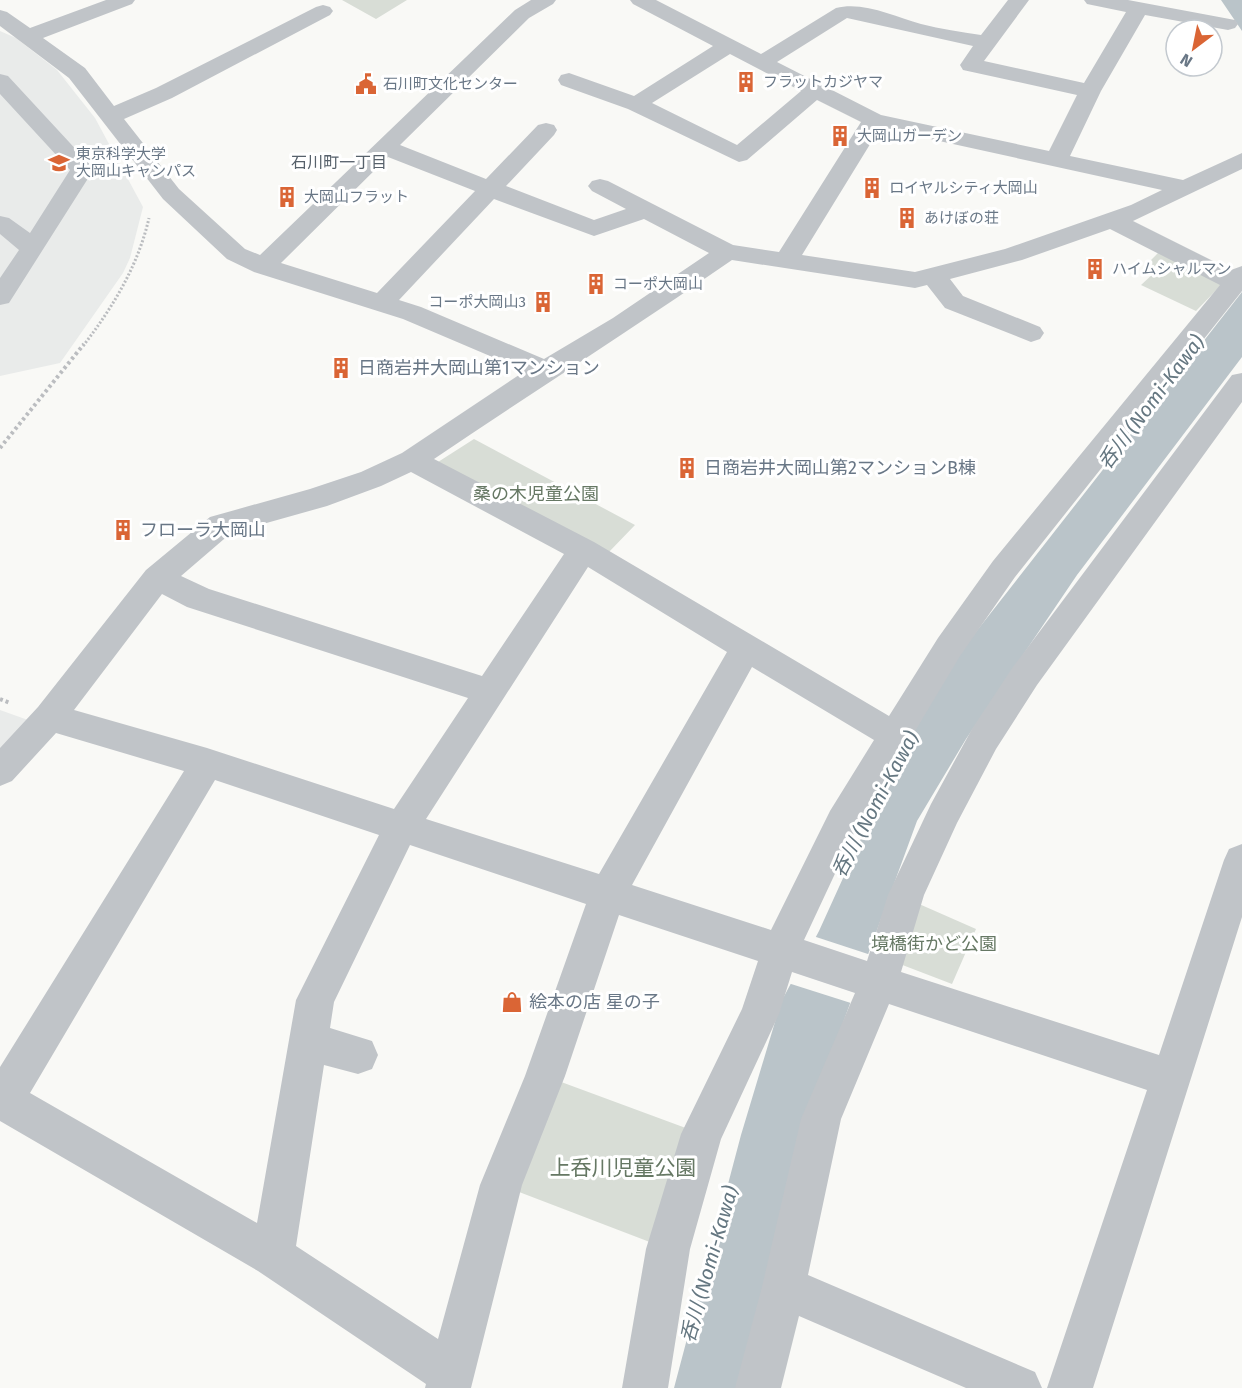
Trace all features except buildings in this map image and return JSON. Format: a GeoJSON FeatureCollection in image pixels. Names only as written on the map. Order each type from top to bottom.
{"type":"FeatureCollection","features":[{"type":"Feature","properties":{"kind":"street"},"geometry":{"type":"LineString","coordinates":[[28,36],[125,0]]}},
{"type":"Feature","properties":{"kind":"street"},"geometry":{"type":"LineString","coordinates":[[263,266],[522,14],[546,0]]}},
{"type":"Feature","properties":{"kind":"street"},"geometry":{"type":"LineString","coordinates":[[640,0],[874,120],[1187,188]]}},
{"type":"Feature","properties":{"kind":"street"},"geometry":{"type":"LineString","coordinates":[[1019,0],[971,65],[1090,91]]}},
{"type":"Feature","properties":{"kind":"street"},"geometry":{"type":"LineString","coordinates":[[1094,0],[1140,8],[1232,31],[1211,0]]}},
{"type":"Feature","properties":{"kind":"street"},"geometry":{"type":"LineString","coordinates":[[1056,160],[1090,91],[1140,8]]}},
{"type":"Feature","properties":{"kind":"street"},"geometry":{"type":"LineString","coordinates":[[111,116],[164,93],[323,11]]}},
{"type":"Feature","properties":{"kind":"street"},"geometry":{"type":"LineString","coordinates":[[761,63],[843,12],[857,11],[913,28],[986,42]]}},
{"type":"Feature","properties":{"kind":"street"},"geometry":{"type":"LineString","coordinates":[[0,15],[77,73],[171,194],[236,254],[263,266],[412,313],[546,370]]}},
{"type":"Feature","properties":{"kind":"street"},"geometry":{"type":"LineString","coordinates":[[636,104],[728,46]]}},
{"type":"Feature","properties":{"kind":"street"},"geometry":{"type":"LineString","coordinates":[[569,80],[636,104],[739,156],[815,90]]}},
{"type":"Feature","properties":{"kind":"street"},"geometry":{"type":"LineString","coordinates":[[0,81],[82,169],[0,297]]}},
{"type":"Feature","properties":{"kind":"street"},"geometry":{"type":"LineString","coordinates":[[787,260],[874,120]]}},
{"type":"Feature","properties":{"kind":"street"},"geometry":{"type":"LineString","coordinates":[[382,303],[546,130]]}},
{"type":"Feature","properties":{"kind":"street"},"geometry":{"type":"LineString","coordinates":[[386,148],[594,229],[645,210]]}},
{"type":"Feature","properties":{"kind":"street"},"geometry":{"type":"LineString","coordinates":[[600,186],[727,252],[915,280],[1013,255],[1112,220],[1187,188],[1242,160]]}},
{"type":"Feature","properties":{"kind":"street"},"geometry":{"type":"LineString","coordinates":[[645,1388],[668,1249],[702,1134],[760,1014],[784,951],[842,822],[893,735],[949,647],[1004,570],[1239,279],[1112,220]]}},
{"type":"Feature","properties":{"kind":"street"},"geometry":{"type":"LineString","coordinates":[[0,223],[21,237],[32,250]]}},
{"type":"Feature","properties":{"kind":"street"},"geometry":{"type":"LineString","coordinates":[[0,771],[51,717],[157,578],[221,525],[360,483],[412,460],[546,370],[622,324],[727,252]]}},
{"type":"Feature","properties":{"kind":"street"},"geometry":{"type":"LineString","coordinates":[[933,275],[954,302],[1031,333]]}},
{"type":"Feature","properties":{"kind":"street"},"geometry":{"type":"LineString","coordinates":[[758,1388],[784,1287],[821,1119],[879,982],[906,895],[943,815],[984,738],[1068,617],[1242,382]]}},
{"type":"Feature","properties":{"kind":"street"},"geometry":{"type":"LineString","coordinates":[[412,460],[583,550],[893,735]]}},
{"type":"Feature","properties":{"kind":"street"},"geometry":{"type":"LineString","coordinates":[[273,1256],[315,1000],[402,826],[583,550]]}},
{"type":"Feature","properties":{"kind":"street"},"geometry":{"type":"LineString","coordinates":[[157,578],[198,598],[490,692]]}},
{"type":"Feature","properties":{"kind":"street"},"geometry":{"type":"LineString","coordinates":[[207,763],[2,1099],[273,1256],[450,1381],[501,1185],[545,1076],[608,893],[747,646]]}},
{"type":"Feature","properties":{"kind":"street"},"geometry":{"type":"LineString","coordinates":[[51,717],[207,763],[1170,1078]]}},
{"type":"Feature","properties":{"kind":"street"},"geometry":{"type":"LineString","coordinates":[[1070,1388],[1242,860]]}},
{"type":"Feature","properties":{"kind":"street"},"geometry":{"type":"LineString","coordinates":[[308,1041],[358,1054]]}},
{"type":"Feature","properties":{"kind":"street"},"geometry":{"type":"LineString","coordinates":[[784,1287],[1019,1388]]}},
{"type":"Feature","properties":{"kind":"path"},"geometry":{"type":"LineString","coordinates":[[0,448],[78,351],[126,282],[147,232],[150,205],[171,194]]}},
{"type":"Feature","properties":{"kind":"shaded area","name":"東京科学大学 大岡山キャンパス"},"geometry":{"type":"Polygon","coordinates":[[[0,31],[16,38],[57,70],[95,118],[143,207],[130,258],[123,273],[60,363],[0,376],[0,31]]]}},
{"type":"Feature","properties":{"kind":"shaded area"},"geometry":{"type":"Polygon","coordinates":[[[0,710],[28,720],[0,752],[0,710]]]}},
{"type":"Feature","properties":{"kind":"green space"},"geometry":{"type":"Polygon","coordinates":[[[342,0],[407,0],[376,19],[342,0]]]}},
{"type":"Feature","properties":{"kind":"green space"},"geometry":{"type":"Polygon","coordinates":[[[1159,252],[1224,282],[1196,311],[1141,285],[1155,272],[1144,267],[1159,252]]]}},
{"type":"Feature","properties":{"kind":"green space","name":"桑の木児童公園"},"geometry":{"type":"Polygon","coordinates":[[[474,439],[635,525],[608,553],[438,462],[474,439]]]}},
{"type":"Feature","properties":{"kind":"green space","name":"境橋街かど公園"},"geometry":{"type":"Polygon","coordinates":[[[910,900],[976,929],[952,984],[892,961],[910,900]]]}},
{"type":"Feature","properties":{"kind":"green space","name":"上呑川児童公園"},"geometry":{"type":"Polygon","coordinates":[[[545,1076],[702,1134],[668,1249],[501,1185],[545,1076]]]}},
{"type":"Feature","properties":{"kind":"water"},"geometry":{"type":"Polygon","coordinates":[[[1221,0],[1242,0],[1242,31],[1221,0]]]}},
{"type":"Feature","properties":{"kind":"water","name":"呑川 (Nomi-Kawa)"},"geometry":{"type":"Polygon","coordinates":[[[1242,292],[1242,357],[1077,575],[966,739],[917,821],[844,1020],[742,1388],[674,1388],[741,1135],[781,1002],[819,931],[913,724],[961,651],[1242,292]]]}},
{"type":"Feature","properties":{"kind":"pier"},"geometry":{"type":"Polygon","coordinates":[[[813,936],[871,955],[854,1004],[788,983],[813,936]]]}},
{"type":"Feature","properties":{"kind":"place","name":"フラットカジヤマ"},"geometry":{"type":"Point","coordinates":[746,82]}},
{"type":"Feature","properties":{"kind":"place","name":"石川町文化センター"},"geometry":{"type":"Point","coordinates":[366,84]}},
{"type":"Feature","properties":{"kind":"place","name":"大岡山ガーデン"},"geometry":{"type":"Point","coordinates":[840,136]}},
{"type":"Feature","properties":{"kind":"place","name":"東京科学大学 大岡山キャンパス"},"geometry":{"type":"Point","coordinates":[59,163]}},
{"type":"Feature","properties":{"kind":"place","name":"ロイヤルシティ大岡山"},"geometry":{"type":"Point","coordinates":[872,188]}},
{"type":"Feature","properties":{"kind":"place","name":"大岡山フラット"},"geometry":{"type":"Point","coordinates":[287,197]}},
{"type":"Feature","properties":{"kind":"place","name":"あけぼの荘"},"geometry":{"type":"Point","coordinates":[907,218]}},
{"type":"Feature","properties":{"kind":"place","name":"ハイムシャルマン"},"geometry":{"type":"Point","coordinates":[1095,269]}},
{"type":"Feature","properties":{"kind":"place","name":"コーポ大岡山"},"geometry":{"type":"Point","coordinates":[596,284]}},
{"type":"Feature","properties":{"kind":"place","name":"コーポ大岡山3"},"geometry":{"type":"Point","coordinates":[543,302]}},
{"type":"Feature","properties":{"kind":"place","name":"日商岩井大岡山第1マンション"},"geometry":{"type":"Point","coordinates":[341,368]}},
{"type":"Feature","properties":{"kind":"place","name":"日商岩井大岡山第2マンションB棟"},"geometry":{"type":"Point","coordinates":[687,468]}},
{"type":"Feature","properties":{"kind":"place","name":"フローラ大岡山"},"geometry":{"type":"Point","coordinates":[123,530]}},
{"type":"Feature","properties":{"kind":"place","name":"絵本の店 星の子"},"geometry":{"type":"Point","coordinates":[512,1002]}},
{"type":"Feature","properties":{"kind":"district","name":"石川町一丁目"},"geometry":{"type":"Point","coordinates":[339,162]}}]}
